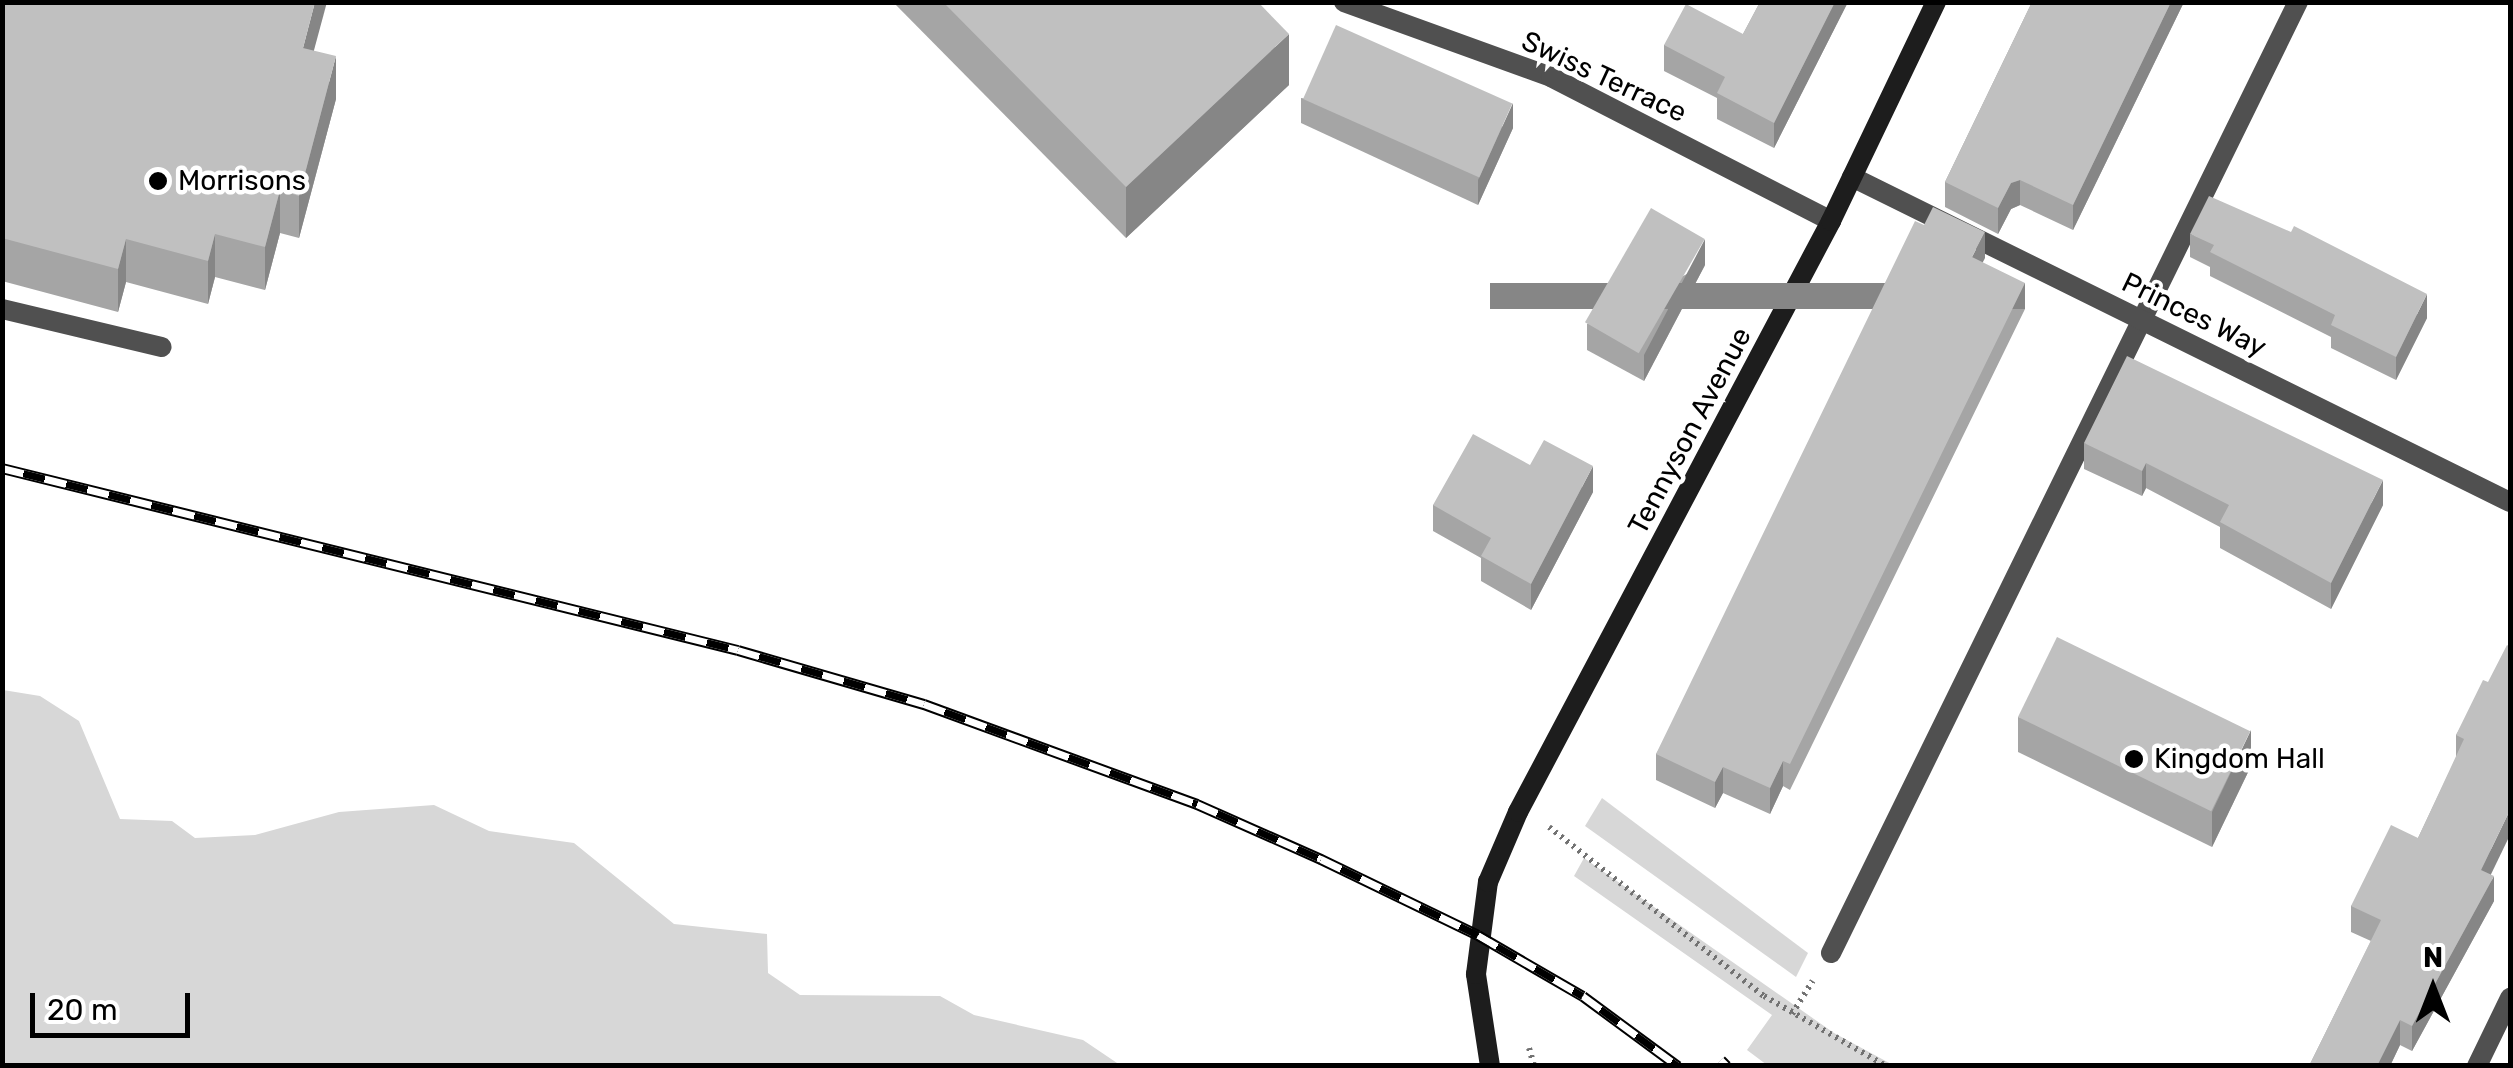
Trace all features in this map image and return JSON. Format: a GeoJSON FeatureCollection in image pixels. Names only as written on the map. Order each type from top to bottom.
{"type":"FeatureCollection","features":[{"type":"Feature","properties":{"kind":"main road","name":"Tennyson Avenue"},"geometry":{"type":"LineString","coordinates":[[1490,1066],[1476,974],[1488,882],[1518,812],[1831,222],[1936,2]]}},
{"type":"Feature","properties":{"kind":"street","name":"Swiss Terrace"},"geometry":{"type":"LineString","coordinates":[[1344,2],[1551,77],[1831,222]]}},
{"type":"Feature","properties":{"kind":"street"},"geometry":{"type":"LineString","coordinates":[[1831,953],[2298,2]]}},
{"type":"Feature","properties":{"kind":"street","name":"Princes Way"},"geometry":{"type":"LineString","coordinates":[[1852,177],[2510,502]]}},
{"type":"Feature","properties":{"kind":"street"},"geometry":{"type":"LineString","coordinates":[[2,309],[162,347]]}},
{"type":"Feature","properties":{"kind":"street"},"geometry":{"type":"LineString","coordinates":[[2477,1066],[2510,998]]}},
{"type":"Feature","properties":{"kind":"path"},"geometry":{"type":"LineString","coordinates":[[1554,830],[1764,996],[1886,1066]]}},
{"type":"Feature","properties":{"kind":"shaded area"},"geometry":{"type":"Polygon","coordinates":[[[3,690],[40,696],[79,721],[120,819],[172,821],[195,838],[255,835],[339,812],[434,805],[489,831],[574,843],[674,924],[767,934],[768,973],[800,995],[940,996],[974,1015],[1083,1040],[1120,1065],[3,1065],[3,690]]]}},
{"type":"Feature","properties":{"kind":"shaded area"},"geometry":{"type":"Polygon","coordinates":[[[1602,798],[1808,953],[1796,977],[1585,826],[1602,798]]]}},
{"type":"Feature","properties":{"kind":"shaded area"},"geometry":{"type":"Polygon","coordinates":[[[1584,858],[1834,1033],[1893,1065],[1767,1065],[1747,1050],[1772,1015],[1574,876],[1584,858]]]}},
{"type":"Feature","properties":{"kind":"building","name":"Morrisons"},"geometry":{"type":"Polygon","coordinates":[[[2,2],[315,2],[303,48],[336,56],[299,196],[280,190],[265,247],[215,234],[208,261],[126,239],[118,269],[2,238],[2,2]]]}},
{"type":"Feature","properties":{"kind":"building"},"geometry":{"type":"Polygon","coordinates":[[[943,2],[1258,2],[1289,34],[1126,187],[943,2]]]}},
{"type":"Feature","properties":{"kind":"building"},"geometry":{"type":"Polygon","coordinates":[[[1760,2],[1835,2],[1774,123],[1717,93],[1725,77],[1664,45],[1686,4],[1743,34],[1760,2]]]}},
{"type":"Feature","properties":{"kind":"building"},"geometry":{"type":"Polygon","coordinates":[[[2032,2],[2171,2],[2073,205],[2020,180],[2011,183],[1998,208],[1945,182],[2032,2]]]}},
{"type":"Feature","properties":{"kind":"building"},"geometry":{"type":"Polygon","coordinates":[[[1336,25],[1512,104],[1479,177],[1303,99],[1336,25]]]}},
{"type":"Feature","properties":{"kind":"building"},"geometry":{"type":"Polygon","coordinates":[[[2209,196],[2291,232],[2294,226],[2427,294],[2396,357],[2331,325],[2335,315],[2210,252],[2214,245],[2190,234],[2209,196]]]}},
{"type":"Feature","properties":{"kind":"building"},"geometry":{"type":"Polygon","coordinates":[[[1933,207],[1985,232],[1972,257],[2025,283],[1790,764],[1783,761],[1770,788],[1723,767],[1715,782],[1656,754],[1915,221],[1924,225],[1933,207]]]}},
{"type":"Feature","properties":{"kind":"building"},"geometry":{"type":"Polygon","coordinates":[[[1651,208],[1705,239],[1639,353],[1585,322],[1651,208]]]}},
{"type":"Feature","properties":{"kind":"building"},"geometry":{"type":"Polygon","coordinates":[[[2127,356],[2383,480],[2331,583],[2220,522],[2229,505],[2146,463],[2142,471],[2084,443],[2127,356]]]}},
{"type":"Feature","properties":{"kind":"building"},"geometry":{"type":"Polygon","coordinates":[[[1473,434],[1530,465],[1544,440],[1593,466],[1531,584],[1481,556],[1491,538],[1433,505],[1473,434]]]}},
{"type":"Feature","properties":{"kind":"building"},"geometry":{"type":"Polygon","coordinates":[[[2057,637],[2250,731],[2211,811],[2018,717],[2057,637]]]}},
{"type":"Feature","properties":{"kind":"building"},"geometry":{"type":"Polygon","coordinates":[[[2507,645],[2510,810],[2481,870],[2494,876],[2412,1026],[2400,1020],[2377,1066],[2309,1066],[2381,920],[2351,906],[2391,825],[2418,838],[2464,739],[2456,735],[2483,680],[2488,682],[2507,645]]]}},
{"type":"Feature","properties":{"kind":"railway"},"geometry":{"type":"LineString","coordinates":[[2,468],[738,650],[924,704],[1197,804],[1321,859],[1478,935],[1583,996],[1678,1066]]}},
{"type":"Feature","properties":{"kind":"railway"},"geometry":{"type":"LineString","coordinates":[[1721,1060],[1727,1066]]}},
{"type":"Feature","properties":{"kind":"place","name":"Morrisons"},"geometry":{"type":"Point","coordinates":[158,181]}},
{"type":"Feature","properties":{"kind":"place","name":"Kingdom Hall"},"geometry":{"type":"Point","coordinates":[2134,759]}}]}
